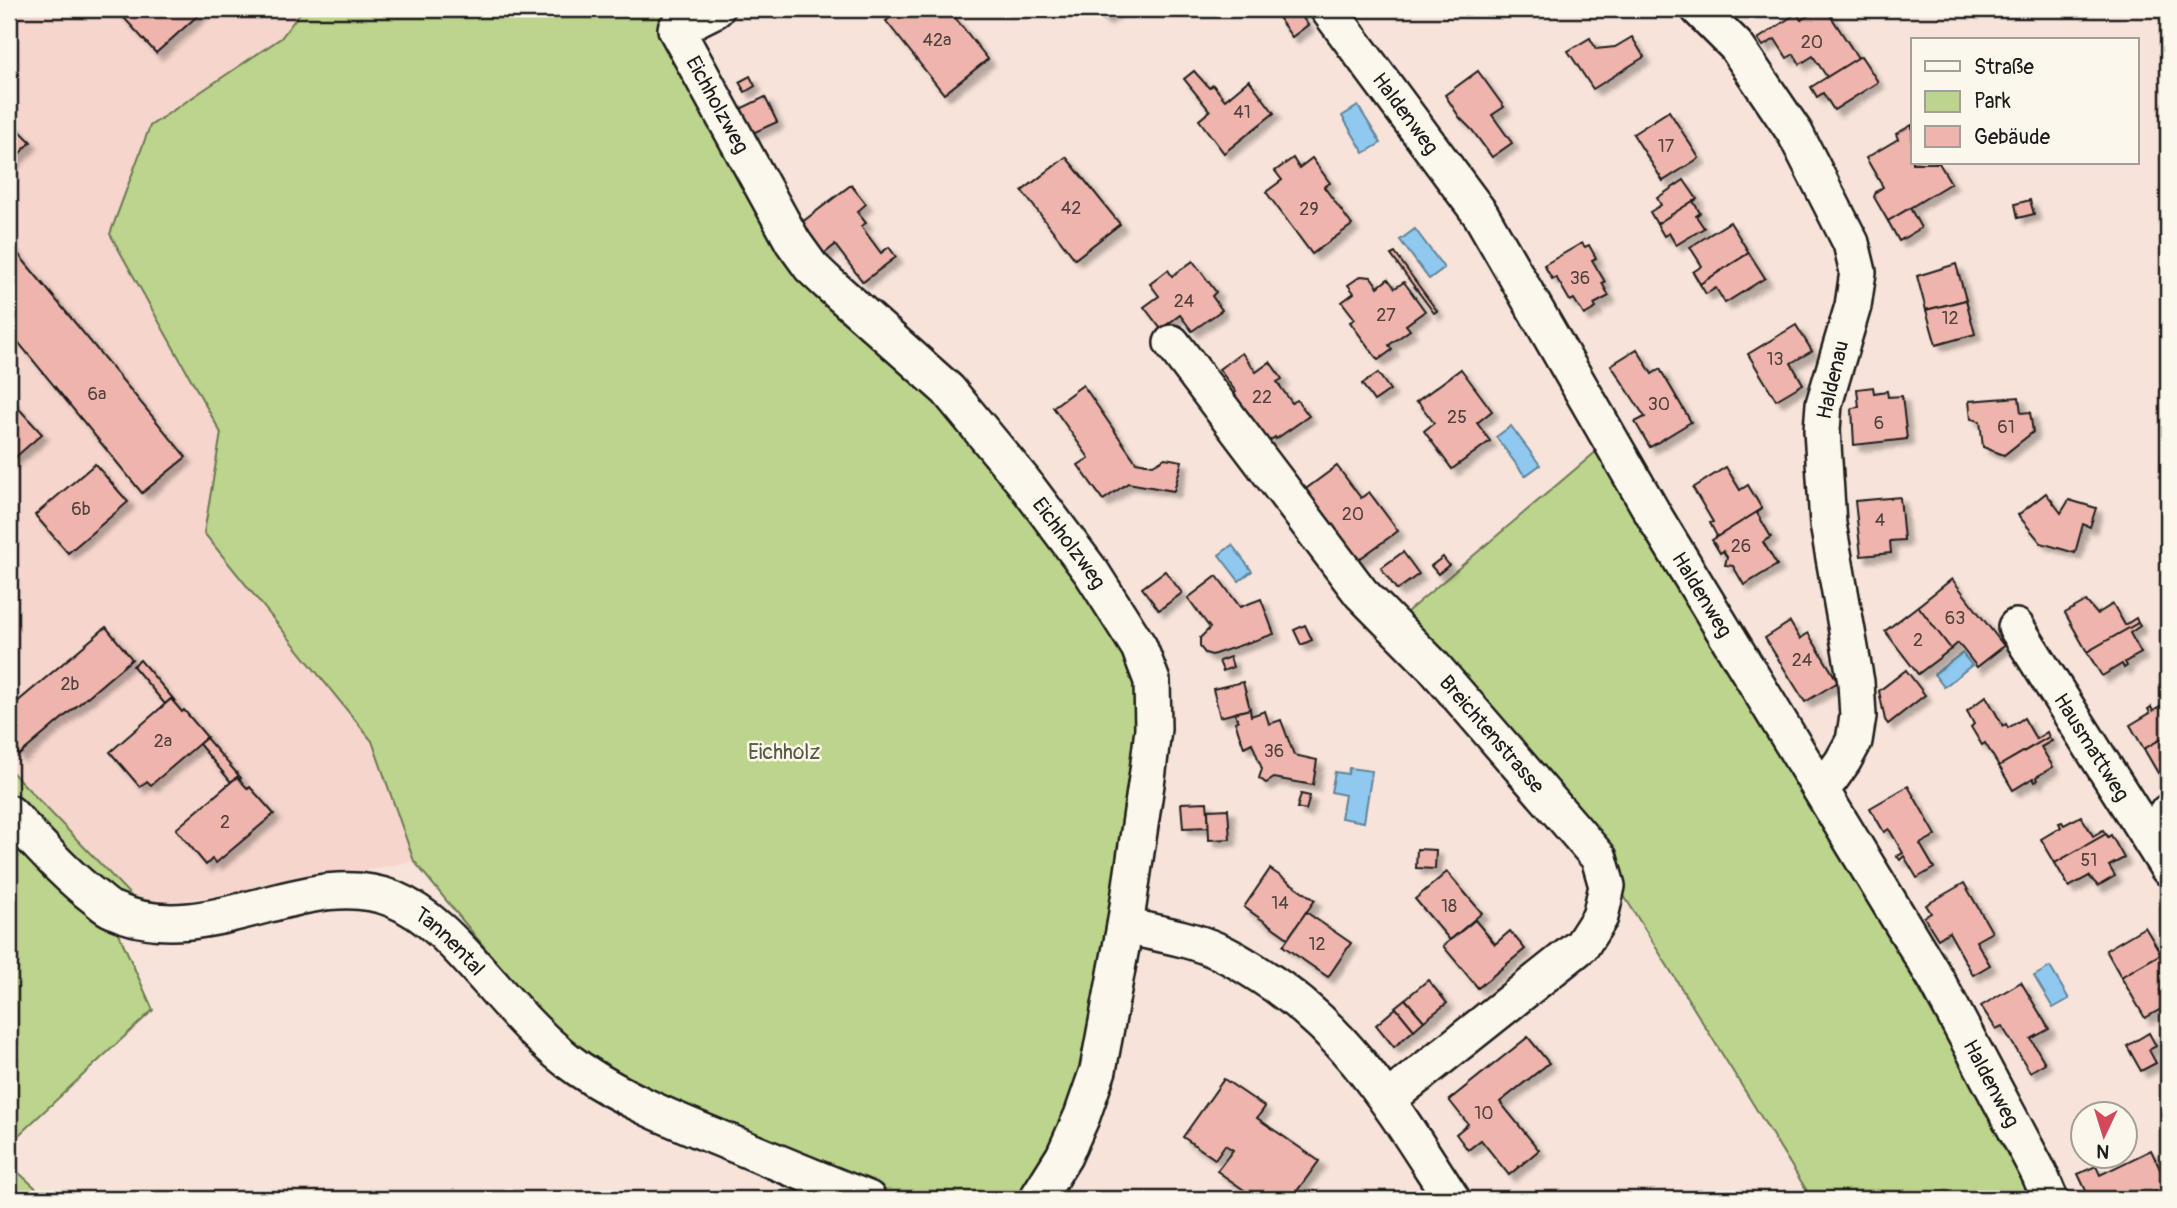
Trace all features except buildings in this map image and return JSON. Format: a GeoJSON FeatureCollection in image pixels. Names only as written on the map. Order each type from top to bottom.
{"type":"FeatureCollection","features":[{"type":"Feature","properties":{"kind":"street","name":"Eichholzweg"},"geometry":{"type":"LineString","coordinates":[[716,9],[676,29],[793,242],[819,275],[952,395],[1023,481],[1085,563],[1142,656],[1152,681],[1153,729],[1125,926],[1098,1070],[1064,1156],[1037,1199]]}},
{"type":"Feature","properties":{"kind":"street","name":"Haldenweg"},"geometry":{"type":"LineString","coordinates":[[1328,9],[1481,215],[1656,519],[1937,981],[2039,1172],[2050,1199]]}},
{"type":"Feature","properties":{"kind":"street","name":"Haldenau"},"geometry":{"type":"LineString","coordinates":[[1699,9],[1736,46],[1795,133],[1851,243],[1857,272],[1853,306],[1824,404],[1822,430],[1828,524],[1856,681],[1858,716],[1854,741],[1831,778],[1820,786]]}},
{"type":"Feature","properties":{"kind":"street","name":"Breichtenstrasse"},"geometry":{"type":"LineString","coordinates":[[1172,343],[1361,593],[1433,666],[1599,858],[1606,886],[1600,917],[1582,945],[1387,1100]]}},
{"type":"Feature","properties":{"kind":"street","name":"Hausmattweg"},"geometry":{"type":"LineString","coordinates":[[2016,627],[2164,860]]}},
{"type":"Feature","properties":{"kind":"street"},"geometry":{"type":"LineString","coordinates":[[2164,860],[2159,825],[2168,812]]}},
{"type":"Feature","properties":{"kind":"street","name":"Tannental"},"geometry":{"type":"LineString","coordinates":[[9,813],[78,884],[112,910],[155,922],[186,923],[218,918],[300,897],[335,892],[364,892],[392,899],[424,916],[455,944],[537,1034],[578,1068],[623,1096],[673,1120],[868,1199]]}},
{"type":"Feature","properties":{"kind":"street"},"geometry":{"type":"LineString","coordinates":[[1125,926],[1219,951],[1288,992],[1325,1024],[1349,1050],[1387,1100],[1452,1199]]}},
{"type":"Feature","properties":{"kind":"shaded area"},"geometry":{"type":"Polygon","coordinates":[[[9,9],[303,9],[281,38],[150,126],[110,234],[221,433],[204,533],[372,741],[414,861],[261,889],[141,906],[9,769],[9,9]]]}},
{"type":"Feature","properties":{"kind":"green space","name":"Eichholz"},"geometry":{"type":"Polygon","coordinates":[[[303,9],[684,9],[810,262],[913,357],[1142,665],[1148,726],[1095,1065],[1028,1199],[897,1199],[681,1109],[583,1058],[525,997],[414,861],[372,741],[204,533],[221,433],[110,234],[150,126],[281,38],[303,9]]]}},
{"type":"Feature","properties":{"kind":"green space"},"geometry":{"type":"Polygon","coordinates":[[[1598,450],[1827,826],[2037,1199],[1812,1199],[1600,857],[1395,622],[1598,450]]]}},
{"type":"Feature","properties":{"kind":"green space"},"geometry":{"type":"Polygon","coordinates":[[[9,769],[141,906],[115,925],[153,1010],[9,1144],[9,769]]]}},
{"type":"Feature","properties":{"kind":"green space"},"geometry":{"type":"Polygon","coordinates":[[[9,1164],[48,1199],[9,1199],[9,1164]]]}},
{"type":"Feature","properties":{"kind":"water"},"geometry":{"type":"Polygon","coordinates":[[[1358,106],[1381,143],[1364,153],[1342,116],[1358,106]]]}},
{"type":"Feature","properties":{"kind":"water"},"geometry":{"type":"Polygon","coordinates":[[[1415,229],[1444,268],[1429,279],[1400,240],[1415,229]]]}},
{"type":"Feature","properties":{"kind":"water"},"geometry":{"type":"Polygon","coordinates":[[[1511,426],[1540,465],[1525,476],[1496,437],[1511,426]]]}},
{"type":"Feature","properties":{"kind":"water"},"geometry":{"type":"Polygon","coordinates":[[[1232,545],[1252,571],[1239,581],[1219,555],[1232,545]]]}},
{"type":"Feature","properties":{"kind":"water"},"geometry":{"type":"Polygon","coordinates":[[[1962,653],[1972,665],[1944,687],[1934,674],[1962,653]]]}},
{"type":"Feature","properties":{"kind":"water"},"geometry":{"type":"Polygon","coordinates":[[[1349,768],[1372,771],[1364,822],[1341,818],[1345,795],[1331,792],[1335,772],[1348,774],[1349,768]]]}},
{"type":"Feature","properties":{"kind":"water"},"geometry":{"type":"Polygon","coordinates":[[[2050,967],[2069,999],[2053,1008],[2034,976],[2050,967]]]}}]}
